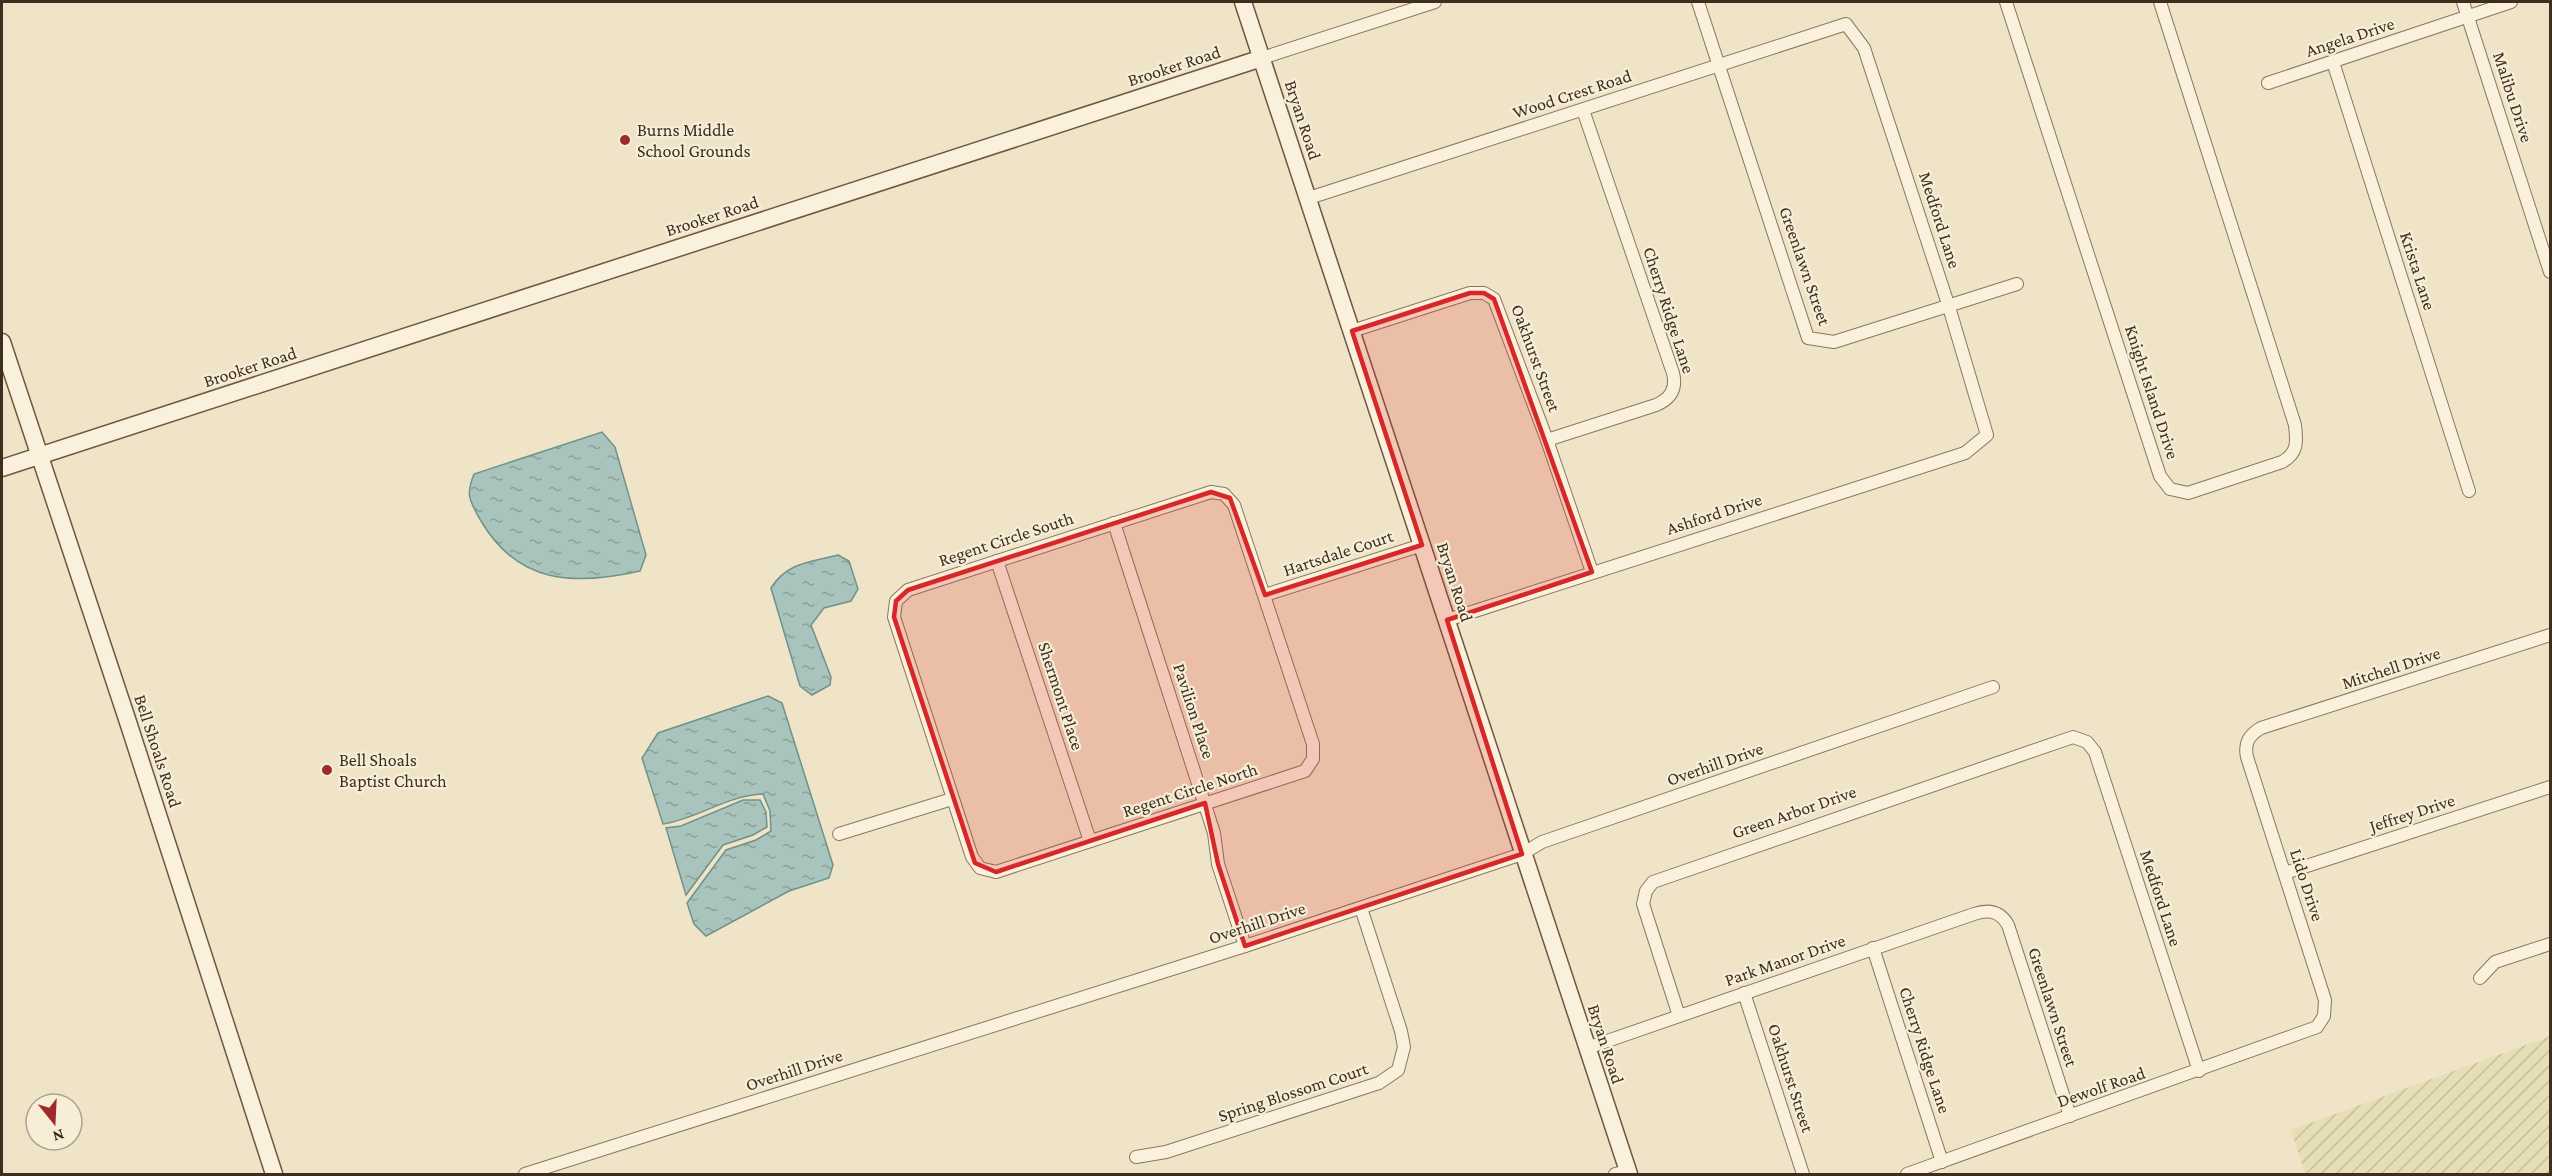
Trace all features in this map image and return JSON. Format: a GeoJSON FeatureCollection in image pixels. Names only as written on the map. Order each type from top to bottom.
{"type":"FeatureCollection","features":[{"type":"Feature","properties":{"kind":"street","name":"Bryan Road"},"geometry":{"type":"LineString","coordinates":[[1244,2],[1587,1048],[1624,1173]]}},
{"type":"Feature","properties":{"kind":"street","name":"Brooker Road"},"geometry":{"type":"LineString","coordinates":[[2,468],[1435,2]]}},
{"type":"Feature","properties":{"kind":"street","name":"Greenlawn Street"},"geometry":{"type":"LineString","coordinates":[[1698,2],[1808,338],[1834,342],[2017,284]]}},
{"type":"Feature","properties":{"kind":"street","name":"Knight Island Drive"},"geometry":{"type":"LineString","coordinates":[[2006,2],[2160,476],[2170,489],[2188,493],[2282,462],[2291,457],[2297,441],[2295,425],[2160,2]]}},
{"type":"Feature","properties":{"kind":"street","name":"Malibu Drive"},"geometry":{"type":"LineString","coordinates":[[2463,2],[2550,272]]}},
{"type":"Feature","properties":{"kind":"street","name":"Angela Drive"},"geometry":{"type":"LineString","coordinates":[[2268,83],[2511,2]]}},
{"type":"Feature","properties":{"kind":"street","name":"Wood Crest Road"},"geometry":{"type":"LineString","coordinates":[[1309,198],[1846,24]]}},
{"type":"Feature","properties":{"kind":"street","name":"Medford Lane"},"geometry":{"type":"LineString","coordinates":[[1846,24],[1864,48],[1949,307],[1987,435]]}},
{"type":"Feature","properties":{"kind":"street","name":"Krista Lane"},"geometry":{"type":"LineString","coordinates":[[2333,62],[2469,491]]}},
{"type":"Feature","properties":{"kind":"street","name":"Cherry Ridge Lane"},"geometry":{"type":"LineString","coordinates":[[1547,440],[1656,405],[1669,397],[1674,386],[1673,373],[1583,110]]}},
{"type":"Feature","properties":{"kind":"street","name":"Oakhurst Street"},"geometry":{"type":"LineString","coordinates":[[1352,331],[1470,293],[1489,295],[1498,306],[1592,572]]}},
{"type":"Feature","properties":{"kind":"street","name":"Bell Shoals Road"},"geometry":{"type":"LineString","coordinates":[[2,342],[274,1174]]}},
{"type":"Feature","properties":{"kind":"street","name":"Ashford Drive"},"geometry":{"type":"LineString","coordinates":[[1447,620],[1965,453],[1987,435]]}},
{"type":"Feature","properties":{"kind":"street","name":"Regent Circle South"},"geometry":{"type":"LineString","coordinates":[[952,799],[893,609],[896,601],[908,590],[1211,492],[1224,494],[1234,505],[1265,596]]}},
{"type":"Feature","properties":{"kind":"street","name":"Pavilion Place"},"geometry":{"type":"LineString","coordinates":[[1113,523],[1205,804],[1214,833],[1218,864],[1245,946]]}},
{"type":"Feature","properties":{"kind":"street","name":"Hartsdale Court"},"geometry":{"type":"LineString","coordinates":[[1265,596],[1422,545]]}},
{"type":"Feature","properties":{"kind":"street","name":"Shermont Place"},"geometry":{"type":"LineString","coordinates":[[998,561],[1090,841]]}},
{"type":"Feature","properties":{"kind":"street","name":"Regent Circle North"},"geometry":{"type":"LineString","coordinates":[[952,799],[975,863],[987,872],[996,872],[1305,771],[1313,759],[1313,744],[1265,596]]}},
{"type":"Feature","properties":{"kind":"street","name":"Mitchell Drive"},"geometry":{"type":"LineString","coordinates":[[2247,742],[2261,728],[2550,635]]}},
{"type":"Feature","properties":{"kind":"street","name":"Overhill Drive"},"geometry":{"type":"LineString","coordinates":[[525,1174],[1361,908],[1522,854],[1542,842],[1993,687]]}},
{"type":"Feature","properties":{"kind":"street","name":"Green Arbor Drive"},"geometry":{"type":"LineString","coordinates":[[1679,1016],[1643,904],[1646,891],[1653,882],[2062,739],[2073,737],[2084,739]]}},
{"type":"Feature","properties":{"kind":"street","name":"Medford Lane"},"geometry":{"type":"LineString","coordinates":[[2084,739],[2095,752],[2199,1071]]}},
{"type":"Feature","properties":{"kind":"street","name":"Lido Drive"},"geometry":{"type":"LineString","coordinates":[[2247,742],[2247,757],[2326,1006],[2320,1023],[2307,1032]]}},
{"type":"Feature","properties":{"kind":"street","name":"Jeffrey Drive"},"geometry":{"type":"LineString","coordinates":[[2285,873],[2550,787]]}},
{"type":"Feature","properties":{"kind":"street"},"geometry":{"type":"LineString","coordinates":[[839,834],[952,799]]}},
{"type":"Feature","properties":{"kind":"street","name":"Spring Blossom Court"},"geometry":{"type":"LineString","coordinates":[[1136,1157],[1166,1152],[1368,1087],[1398,1070],[1404,1047],[1361,908]]}},
{"type":"Feature","properties":{"kind":"street","name":"Park Manor Drive"},"geometry":{"type":"LineString","coordinates":[[1587,1048],[1979,912],[1996,913]]}},
{"type":"Feature","properties":{"kind":"street","name":"Greenlawn Street"},"geometry":{"type":"LineString","coordinates":[[1996,913],[2008,925],[2070,1116]]}},
{"type":"Feature","properties":{"kind":"street"},"geometry":{"type":"LineString","coordinates":[[2480,978],[2495,962],[2550,944]]}},
{"type":"Feature","properties":{"kind":"street","name":"Cherry Ridge Lane"},"geometry":{"type":"LineString","coordinates":[[1873,948],[1942,1162]]}},
{"type":"Feature","properties":{"kind":"street","name":"Oakhurst Street"},"geometry":{"type":"LineString","coordinates":[[1744,993],[1803,1174]]}},
{"type":"Feature","properties":{"kind":"street","name":"Dewolf Road"},"geometry":{"type":"LineString","coordinates":[[1906,1174],[2307,1032]]}},
{"type":"Feature","properties":{"kind":"highlighted area"},"geometry":{"type":"Polygon","coordinates":[[[1470,293],[1484,293],[1494,299],[1592,572],[1447,620],[1522,854],[1245,946],[1218,864],[1205,803],[996,872],[975,863],[894,617],[896,601],[908,590],[1211,492],[1230,498],[1265,595],[1422,545],[1352,331],[1470,293]]]}},
{"type":"Feature","properties":{"kind":"shaded area"},"geometry":{"type":"Polygon","coordinates":[[[2550,1036],[2550,1174],[2305,1174],[2291,1130],[2550,1036]]]}},
{"type":"Feature","properties":{"kind":"water"},"geometry":{"type":"Polygon","coordinates":[[[602,432],[615,447],[646,555],[640,571],[616,576],[570,578],[550,575],[512,558],[496,542],[472,503],[469,493],[474,474],[602,432]]]}},
{"type":"Feature","properties":{"kind":"water"},"geometry":{"type":"Polygon","coordinates":[[[838,555],[849,561],[858,589],[851,601],[824,608],[811,625],[831,677],[830,685],[812,695],[800,686],[771,588],[784,573],[800,564],[838,555]]]}},
{"type":"Feature","properties":{"kind":"water"},"geometry":{"type":"Polygon","coordinates":[[[768,696],[782,703],[833,865],[829,878],[789,891],[706,936],[694,924],[687,903],[726,850],[756,840],[771,831],[770,811],[763,794],[750,795],[663,824],[642,758],[658,733],[768,696]]]}},
{"type":"Feature","properties":{"kind":"water"},"geometry":{"type":"Polygon","coordinates":[[[743,800],[760,800],[766,812],[767,827],[753,835],[723,845],[686,895],[666,828],[681,826],[743,800]]]}},
{"type":"Feature","properties":{"kind":"place","name":"Burns Middle School Grounds"},"geometry":{"type":"Point","coordinates":[625,140]}},
{"type":"Feature","properties":{"kind":"place","name":"Bell Shoals Baptist Church"},"geometry":{"type":"Point","coordinates":[327,770]}}]}
